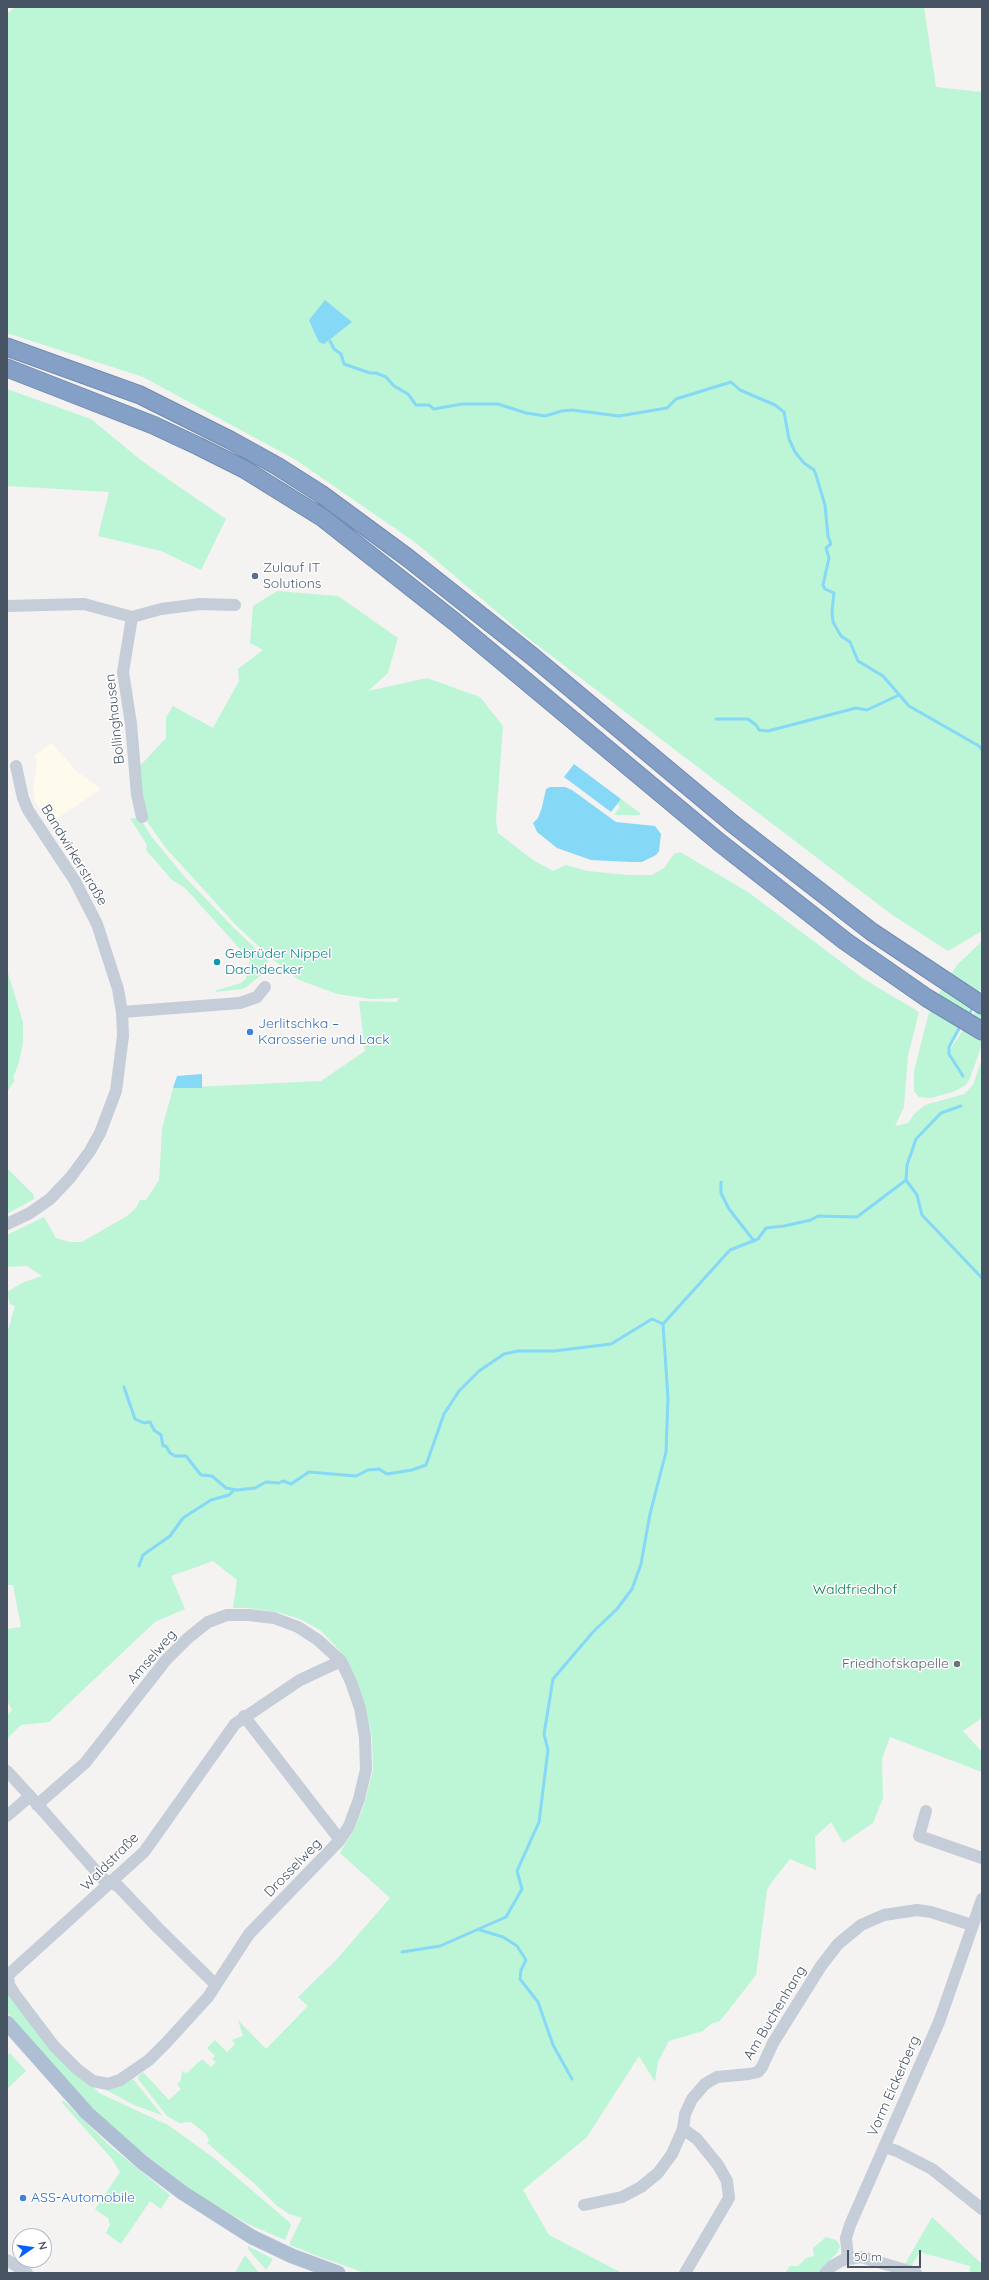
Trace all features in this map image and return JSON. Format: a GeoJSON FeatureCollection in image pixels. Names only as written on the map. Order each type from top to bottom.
{"type":"FeatureCollection","features":[{"type":"Feature","properties":{"kind":"highway"},"geometry":{"type":"LineString","coordinates":[[7,347],[140,395],[230,440],[277,466],[321,494],[408,558],[538,661],[733,824],[872,932],[982,1005]]}},
{"type":"Feature","properties":{"kind":"highway"},"geometry":{"type":"LineString","coordinates":[[7,368],[153,425],[198,446],[244,469],[323,518],[455,622],[714,838],[845,941],[927,998],[982,1032]]}},
{"type":"Feature","properties":{"kind":"main road"},"geometry":{"type":"LineString","coordinates":[[7,2023],[87,2113],[142,2162],[228,2224],[326,2271]]}},
{"type":"Feature","properties":{"kind":"main road"},"geometry":{"type":"LineString","coordinates":[[284,2252],[303,2273]]}},
{"type":"Feature","properties":{"kind":"street"},"geometry":{"type":"LineString","coordinates":[[7,606],[84,604],[132,617],[162,609],[200,604],[235,605]]}},
{"type":"Feature","properties":{"kind":"street","name":"Bollinghausen"},"geometry":{"type":"LineString","coordinates":[[132,617],[123,672],[137,795],[142,817]]}},
{"type":"Feature","properties":{"kind":"street","name":"Bandwirkerstraße"},"geometry":{"type":"LineString","coordinates":[[7,1224],[30,1213],[50,1198],[77,1169],[97,1137],[107,1116],[119,1076],[123,1036],[122,1012],[111,962],[97,924],[75,881],[28,810],[16,766]]}},
{"type":"Feature","properties":{"kind":"street"},"geometry":{"type":"LineString","coordinates":[[122,1012],[240,1003],[257,997],[265,987]]}},
{"type":"Feature","properties":{"kind":"street","name":"Amselweg"},"geometry":{"type":"LineString","coordinates":[[7,1816],[33,1801],[86,1763],[166,1660],[208,1622],[227,1614],[274,1618],[298,1627],[318,1640],[341,1661],[360,1708],[365,1738],[366,1769],[352,1820],[340,1840]]}},
{"type":"Feature","properties":{"kind":"street"},"geometry":{"type":"LineString","coordinates":[[244,1716],[300,1680],[341,1661]]}},
{"type":"Feature","properties":{"kind":"street","name":"Drosselweg"},"geometry":{"type":"LineString","coordinates":[[7,1976],[9,1985],[14,1993],[54,2046],[85,2076],[93,2081],[108,2084],[126,2077],[149,2060],[208,1996],[249,1934],[340,1840],[244,1716]]}},
{"type":"Feature","properties":{"kind":"street","name":"Waldstraße"},"geometry":{"type":"LineString","coordinates":[[7,1976],[112,1884],[144,1852],[231,1728],[244,1716]]}},
{"type":"Feature","properties":{"kind":"street"},"geometry":{"type":"LineString","coordinates":[[7,1771],[103,1879],[118,1886],[215,1984]]}},
{"type":"Feature","properties":{"kind":"street"},"geometry":{"type":"LineString","coordinates":[[926,1811],[919,1836],[982,1858]]}},
{"type":"Feature","properties":{"kind":"street","name":"Vorm Eickerberg"},"geometry":{"type":"LineString","coordinates":[[848,2258],[846,2238],[850,2225],[939,2022],[982,1899]]}},
{"type":"Feature","properties":{"kind":"street","name":"Am Buchenhang"},"geometry":{"type":"LineString","coordinates":[[584,2205],[622,2197],[641,2187],[658,2174],[672,2154],[683,2129],[686,2114],[692,2099],[705,2084],[717,2077],[758,2072],[821,1966],[838,1944],[861,1926],[884,1915],[917,1910],[931,1912],[972,1925]]}},
{"type":"Feature","properties":{"kind":"street"},"geometry":{"type":"LineString","coordinates":[[683,2129],[697,2139],[718,2165],[727,2181],[729,2198],[686,2273]]}},
{"type":"Feature","properties":{"kind":"street"},"geometry":{"type":"LineString","coordinates":[[884,2147],[896,2151],[932,2169],[982,2209]]}},
{"type":"Feature","properties":{"kind":"street"},"geometry":{"type":"LineString","coordinates":[[825,2273],[832,2266],[848,2258],[868,2258],[916,2273]]}},
{"type":"Feature","properties":{"kind":"street"},"geometry":{"type":"LineString","coordinates":[[7,2260],[27,2273]]}},
{"type":"Feature","properties":{"kind":"shaded area"},"geometry":{"type":"Polygon","coordinates":[[[52,743],[76,771],[101,789],[50,823],[35,801],[33,787],[37,765],[35,755],[52,743]]]}},
{"type":"Feature","properties":{"kind":"green space"},"geometry":{"type":"Polygon","coordinates":[[[15,7],[924,7],[936,87],[982,92],[982,931],[948,951],[891,914],[524,635],[416,543],[296,460],[143,377],[7,333],[7,14],[15,7]]]}},
{"type":"Feature","properties":{"kind":"green space"},"geometry":{"type":"Polygon","coordinates":[[[7,389],[91,419],[142,461],[226,519],[201,570],[161,551],[98,536],[109,492],[7,486],[7,389]]]}},
{"type":"Feature","properties":{"kind":"green space","name":"Waldfriedhof"},"geometry":{"type":"Polygon","coordinates":[[[277,591],[338,596],[398,638],[388,673],[368,691],[427,678],[480,697],[503,726],[496,820],[498,833],[533,860],[553,871],[566,865],[587,871],[629,875],[652,875],[664,868],[674,854],[680,852],[748,892],[864,979],[919,1012],[908,1056],[904,1107],[895,1126],[908,1123],[915,1113],[925,1105],[964,1094],[973,1085],[982,1059],[982,1718],[963,1731],[982,1752],[982,1772],[890,1737],[882,1759],[883,1798],[873,1823],[843,1843],[831,1822],[815,1837],[816,1870],[790,1859],[771,1883],[767,1890],[756,1975],[720,2021],[711,2024],[703,2031],[669,2041],[658,2062],[655,2082],[639,2056],[587,2137],[523,2190],[549,2235],[622,2273],[365,2273],[290,2245],[290,2242],[302,2218],[289,2214],[276,2205],[256,2185],[207,2143],[209,2140],[206,2134],[191,2122],[179,2123],[167,2116],[138,2079],[143,2072],[169,2100],[181,2089],[177,2084],[181,2080],[182,2071],[187,2073],[202,2059],[211,2067],[216,2062],[212,2059],[215,2056],[207,2048],[215,2040],[227,2052],[235,2044],[232,2040],[243,2036],[238,2020],[266,2049],[308,2006],[298,1997],[336,1960],[390,1898],[340,1853],[355,1828],[364,1805],[373,1770],[372,1738],[365,1704],[356,1679],[340,1651],[320,1630],[300,1619],[277,1612],[248,1608],[233,1608],[237,1580],[213,1561],[171,1576],[185,1609],[155,1622],[49,1722],[21,1725],[7,1739],[7,1715],[12,1710],[7,1700],[7,1629],[21,1627],[13,1585],[7,1585],[7,1334],[15,1306],[10,1304],[7,1292],[22,1283],[42,1276],[27,1266],[7,1267],[7,1235],[44,1217],[56,1238],[70,1242],[82,1242],[127,1216],[136,1208],[140,1200],[146,1200],[159,1180],[162,1129],[173,1088],[321,1081],[365,1051],[359,1001],[396,1002],[400,998],[371,999],[337,994],[299,980],[271,958],[235,924],[165,847],[143,816],[137,769],[166,738],[166,717],[173,706],[213,728],[239,681],[238,669],[263,650],[250,643],[253,606],[277,591]]]}},
{"type":"Feature","properties":{"kind":"green space"},"geometry":{"type":"Polygon","coordinates":[[[621,799],[640,813],[640,815],[614,815],[620,807],[617,804],[621,799]]]}},
{"type":"Feature","properties":{"kind":"green space"},"geometry":{"type":"Polygon","coordinates":[[[130,818],[140,818],[151,836],[184,876],[268,961],[266,971],[249,985],[243,989],[215,992],[217,990],[241,983],[246,979],[250,960],[185,888],[172,880],[146,850],[147,845],[130,818]]]}},
{"type":"Feature","properties":{"kind":"green space"},"geometry":{"type":"Polygon","coordinates":[[[982,941],[982,987],[948,1046],[951,1048],[982,1002],[982,1045],[970,1078],[966,1085],[953,1092],[931,1098],[919,1097],[914,1091],[914,1071],[928,1016],[936,998],[957,965],[982,941]]]}},
{"type":"Feature","properties":{"kind":"green space"},"geometry":{"type":"Polygon","coordinates":[[[7,970],[23,1022],[23,1043],[19,1062],[13,1078],[15,1080],[7,1092],[7,970]]]}},
{"type":"Feature","properties":{"kind":"green space"},"geometry":{"type":"Polygon","coordinates":[[[7,1168],[34,1195],[34,1199],[7,1214],[7,1168]]]}},
{"type":"Feature","properties":{"kind":"green space"},"geometry":{"type":"Polygon","coordinates":[[[7,1992],[99,2093],[168,2125],[214,2158],[288,2221],[291,2225],[285,2240],[248,2224],[198,2195],[130,2143],[81,2097],[7,2012],[7,1992]]]}},
{"type":"Feature","properties":{"kind":"green space"},"geometry":{"type":"Polygon","coordinates":[[[10,2053],[26,2071],[7,2089],[7,2056],[10,2053]]]}},
{"type":"Feature","properties":{"kind":"green space"},"geometry":{"type":"Polygon","coordinates":[[[133,2079],[162,2115],[134,2105],[106,2090],[133,2079]]]}},
{"type":"Feature","properties":{"kind":"green space"},"geometry":{"type":"Polygon","coordinates":[[[63,2100],[109,2145],[170,2195],[161,2209],[150,2201],[121,2244],[106,2233],[110,2225],[108,2218],[95,2209],[120,2172],[112,2159],[62,2103],[63,2100]]]}},
{"type":"Feature","properties":{"kind":"green space"},"geometry":{"type":"Polygon","coordinates":[[[932,2217],[982,2264],[982,2273],[970,2273],[970,2266],[920,2252],[912,2265],[905,2264],[932,2217]]]}},
{"type":"Feature","properties":{"kind":"green space"},"geometry":{"type":"Polygon","coordinates":[[[826,2237],[836,2240],[840,2246],[837,2253],[817,2273],[785,2273],[790,2266],[798,2266],[806,2258],[814,2256],[813,2248],[826,2237]]]}},
{"type":"Feature","properties":{"kind":"green space"},"geometry":{"type":"Polygon","coordinates":[[[248,2246],[273,2259],[266,2270],[248,2249],[248,2246]]]}},
{"type":"Feature","properties":{"kind":"green space"},"geometry":{"type":"Polygon","coordinates":[[[245,2255],[259,2273],[235,2273],[245,2255]]]}},
{"type":"Feature","properties":{"kind":"water"},"geometry":{"type":"Polygon","coordinates":[[[325,300],[352,322],[324,344],[319,342],[309,320],[325,300]]]}},
{"type":"Feature","properties":{"kind":"water"},"geometry":{"type":"Polygon","coordinates":[[[574,764],[621,799],[611,812],[564,777],[574,764]]]}},
{"type":"Feature","properties":{"kind":"water"},"geometry":{"type":"Polygon","coordinates":[[[550,787],[565,787],[572,790],[616,822],[655,826],[661,834],[659,851],[656,855],[642,862],[630,862],[591,860],[557,848],[537,832],[533,823],[538,818],[546,789],[550,787]]]}},
{"type":"Feature","properties":{"kind":"water"},"geometry":{"type":"Polygon","coordinates":[[[202,1074],[202,1088],[173,1088],[177,1076],[202,1074]]]}},
{"type":"Feature","properties":{"kind":"waterway"},"geometry":{"type":"LineString","coordinates":[[330,341],[334,349],[341,354],[344,364],[386,377],[394,386],[408,394],[416,405],[429,405],[434,409],[462,404],[498,404],[526,413],[545,416],[572,410],[619,416],[667,408],[676,399],[731,382],[740,390],[775,405],[784,412],[789,439],[795,452],[804,463],[814,470],[825,505],[828,536],[831,544],[826,548],[829,558],[823,585],[825,589],[834,593],[832,611],[833,622],[841,636],[850,642],[858,661],[883,676],[909,706],[979,746],[982,750]]}},
{"type":"Feature","properties":{"kind":"waterway"},"geometry":{"type":"LineString","coordinates":[[716,719],[748,719],[756,725],[759,730],[768,731],[856,708],[867,710],[899,695]]}},
{"type":"Feature","properties":{"kind":"waterway"},"geometry":{"type":"LineString","coordinates":[[968,1016],[974,1005]]}},
{"type":"Feature","properties":{"kind":"waterway"},"geometry":{"type":"LineString","coordinates":[[961,1025],[949,1047],[949,1054],[963,1076]]}},
{"type":"Feature","properties":{"kind":"waterway"},"geometry":{"type":"LineString","coordinates":[[663,1324],[730,1250],[758,1239],[766,1228],[811,1220],[818,1216],[857,1217],[906,1180],[907,1165],[916,1139],[941,1113],[961,1106]]}},
{"type":"Feature","properties":{"kind":"waterway"},"geometry":{"type":"LineString","coordinates":[[906,1180],[917,1195],[922,1215],[982,1278]]}},
{"type":"Feature","properties":{"kind":"waterway"},"geometry":{"type":"LineString","coordinates":[[721,1182],[721,1193],[729,1209],[754,1241]]}},
{"type":"Feature","properties":{"kind":"waterway"},"geometry":{"type":"LineString","coordinates":[[124,1387],[135,1419],[144,1423],[150,1422],[154,1430],[161,1435],[163,1446],[166,1446],[170,1453],[175,1456],[186,1456],[201,1475],[212,1476],[226,1488],[237,1490],[255,1488],[266,1482],[279,1483],[283,1481],[291,1484],[309,1472],[356,1476],[368,1470],[379,1469],[387,1474],[412,1470],[426,1465],[444,1414],[459,1391],[479,1371],[504,1354],[518,1351],[554,1351],[611,1344],[652,1319],[663,1324]]}},
{"type":"Feature","properties":{"kind":"waterway"},"geometry":{"type":"LineString","coordinates":[[402,1952],[440,1946],[506,1917],[522,1889],[517,1871],[539,1822],[548,1750],[544,1734],[553,1679],[593,1632],[617,1609],[632,1589],[641,1564],[650,1514],[666,1452],[668,1398],[663,1324]]}},
{"type":"Feature","properties":{"kind":"waterway"},"geometry":{"type":"LineString","coordinates":[[139,1566],[143,1555],[170,1536],[183,1518],[211,1500],[229,1495],[234,1490]]}},
{"type":"Feature","properties":{"kind":"waterway"},"geometry":{"type":"LineString","coordinates":[[480,1930],[503,1937],[517,1946],[526,1960],[521,1970],[520,1979],[538,2002],[553,2045],[572,2079]]}},
{"type":"Feature","properties":{"kind":"place","name":"Zulauf IT Solutions"},"geometry":{"type":"Point","coordinates":[255,576]}},
{"type":"Feature","properties":{"kind":"place","name":"Gebrüder Nippel Dachdecker"},"geometry":{"type":"Point","coordinates":[217,962]}},
{"type":"Feature","properties":{"kind":"place","name":"Jerlitschka – Karosserie und Lack"},"geometry":{"type":"Point","coordinates":[250,1032]}},
{"type":"Feature","properties":{"kind":"place","name":"Friedhofskapelle"},"geometry":{"type":"Point","coordinates":[957,1664]}},
{"type":"Feature","properties":{"kind":"place","name":"ASS-Automobile"},"geometry":{"type":"Point","coordinates":[23,2198]}}]}
